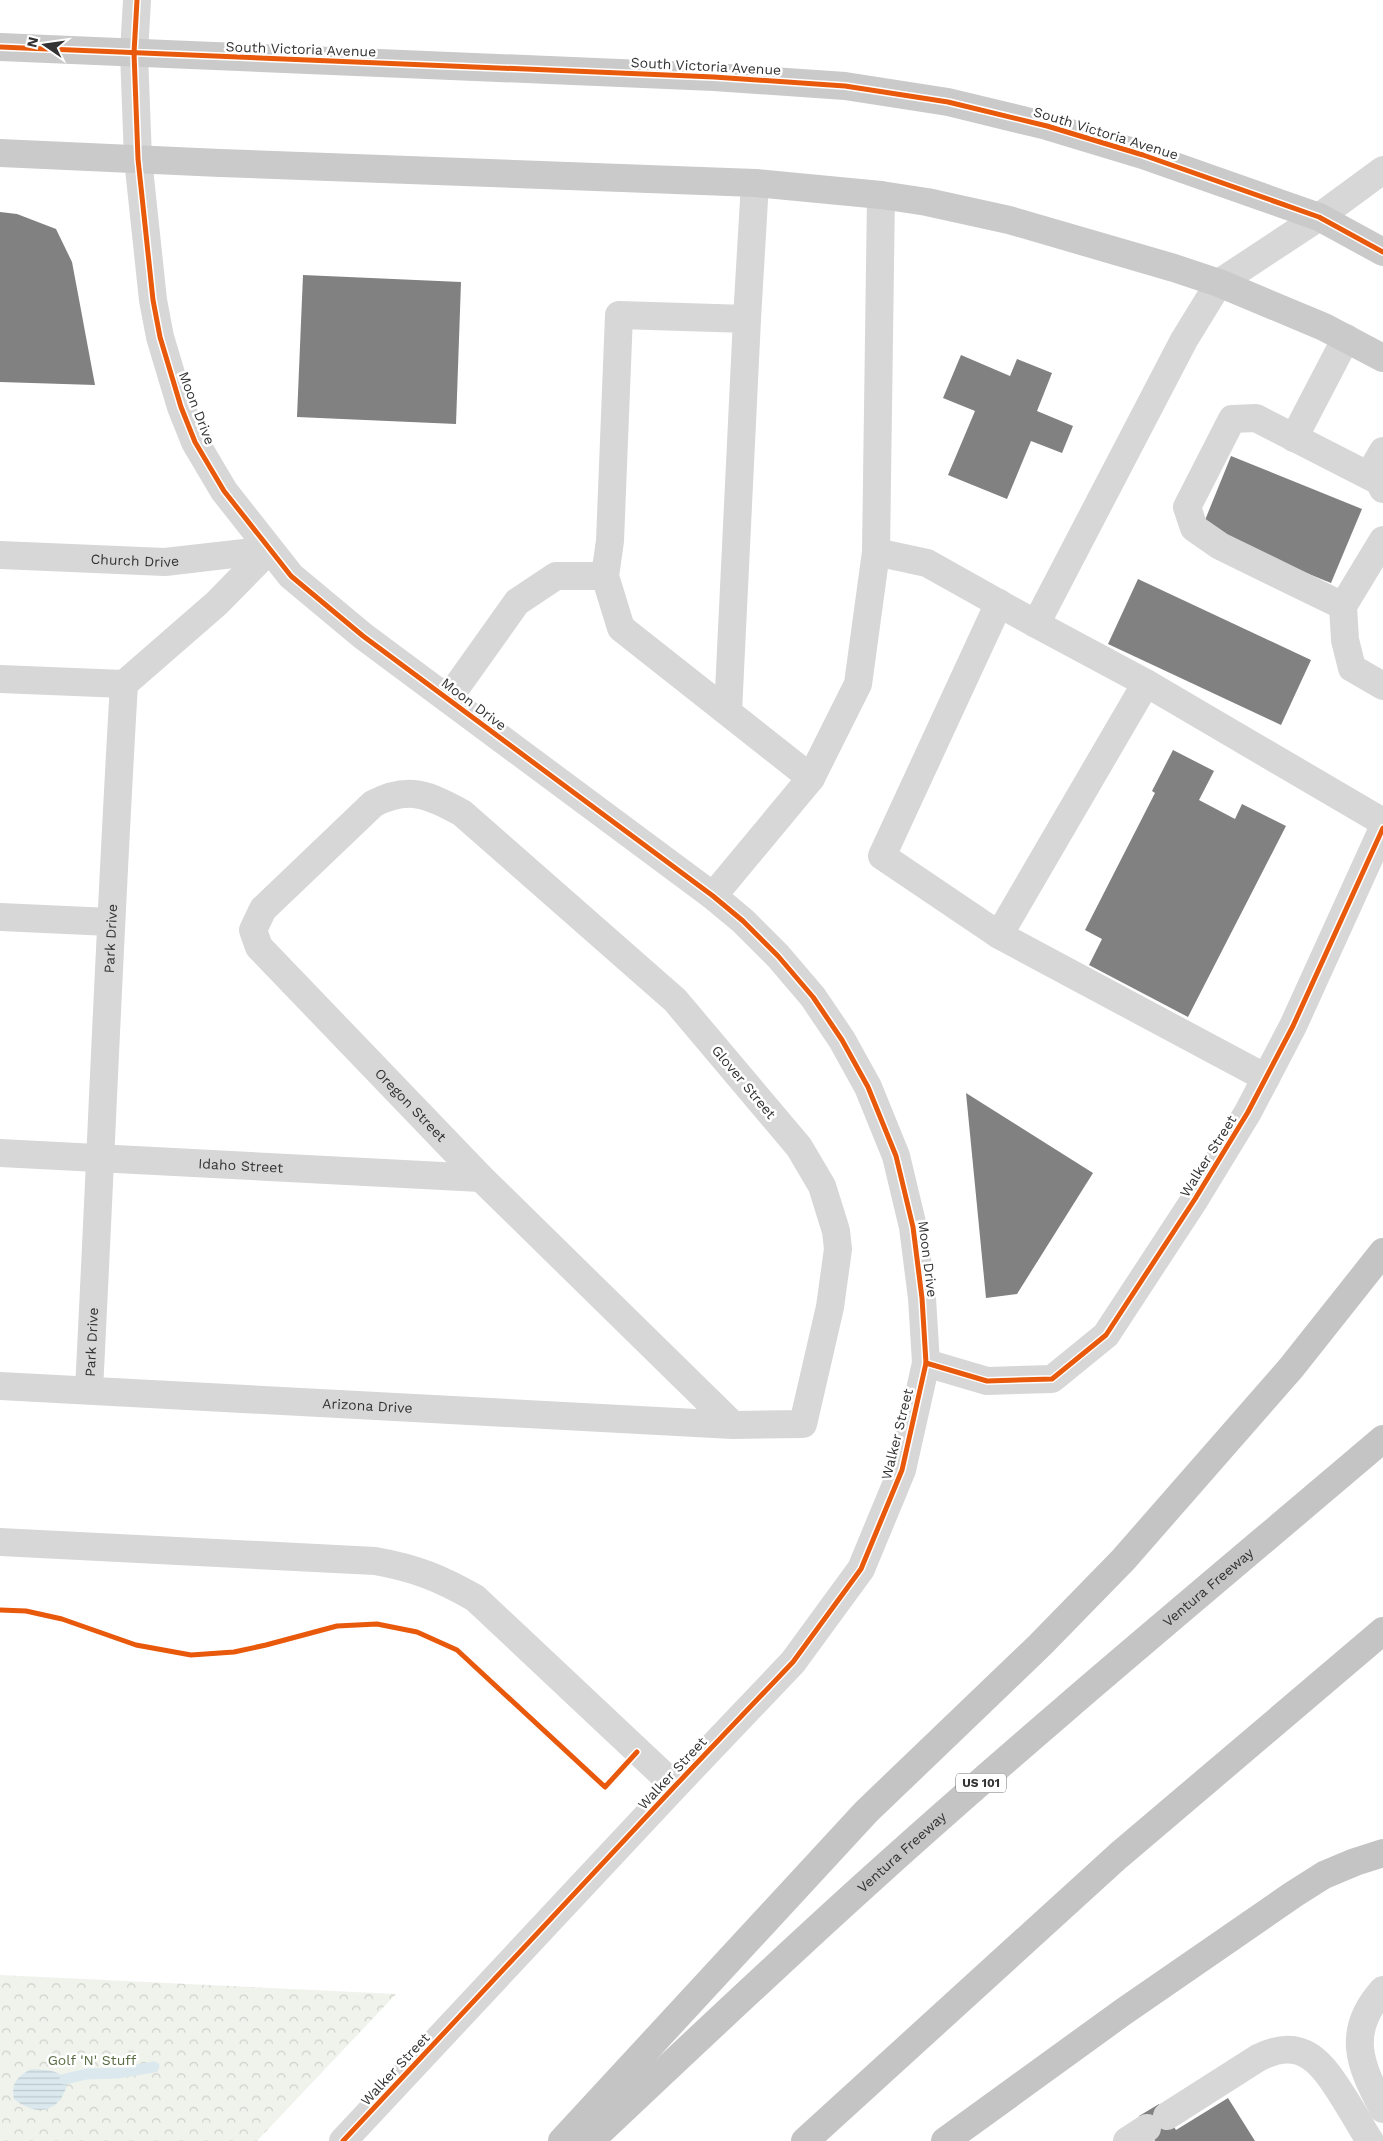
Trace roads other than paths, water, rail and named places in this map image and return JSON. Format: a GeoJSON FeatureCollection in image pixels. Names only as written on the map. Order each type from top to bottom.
{"type":"FeatureCollection","features":[{"type":"Feature","properties":{"kind":"highway"},"geometry":{"type":"LineString","coordinates":[[562,2141],[866,1812],[1040,1645],[1123,1560],[1291,1368],[1383,1252]]}},
{"type":"Feature","properties":{"kind":"highway","name":"Ventura Freeway"},"geometry":{"type":"LineString","coordinates":[[590,2141],[725,2013],[868,1882],[1008,1759],[1383,1439]]}},
{"type":"Feature","properties":{"kind":"highway"},"geometry":{"type":"LineString","coordinates":[[805,2141],[1118,1856],[1383,1632]]}},
{"type":"Feature","properties":{"kind":"highway"},"geometry":{"type":"LineString","coordinates":[[945,2141],[1123,2012],[1294,1894],[1324,1876],[1355,1862],[1383,1853]]}},
{"type":"Feature","properties":{"kind":"main road","name":"South Victoria Avenue"},"geometry":{"type":"LineString","coordinates":[[0,47],[714,77],[846,86],[948,102],[1047,126],[1144,154],[1319,217],[1383,252]]}},
{"type":"Feature","properties":{"kind":"main road"},"geometry":{"type":"LineString","coordinates":[[0,153],[755,182],[881,195],[927,202],[1010,220],[1174,268],[1219,283],[1324,327],[1383,358]]}},
{"type":"Feature","properties":{"kind":"street","name":"Moon Drive"},"geometry":{"type":"LineString","coordinates":[[137,0],[134,53],[138,159],[153,300],[160,337],[181,407],[195,442],[224,491],[269,550],[298,582],[363,636],[714,896],[743,921],[778,956],[813,997],[842,1040],[868,1087],[896,1156],[914,1227],[926,1363]]}},
{"type":"Feature","properties":{"kind":"street"},"geometry":{"type":"LineString","coordinates":[[1036,624],[1180,348],[1219,283],[1319,217],[1383,170]]}},
{"type":"Feature","properties":{"kind":"street"},"geometry":{"type":"LineString","coordinates":[[728,712],[755,182]]}},
{"type":"Feature","properties":{"kind":"street"},"geometry":{"type":"LineString","coordinates":[[714,896],[811,778],[858,684],[876,552],[881,195]]}},
{"type":"Feature","properties":{"kind":"street"},"geometry":{"type":"LineString","coordinates":[[747,319],[619,315],[610,541],[605,576],[621,628],[811,778]]}},
{"type":"Feature","properties":{"kind":"street"},"geometry":{"type":"LineString","coordinates":[[1294,438],[1346,338]]}},
{"type":"Feature","properties":{"kind":"street"},"geometry":{"type":"LineString","coordinates":[[1343,606],[1220,546],[1194,528],[1187,507],[1232,419],[1256,418],[1376,482],[1383,452]]}},
{"type":"Feature","properties":{"kind":"street"},"geometry":{"type":"LineString","coordinates":[[1383,540],[1343,606],[1345,640],[1352,668],[1383,686]]}},
{"type":"Feature","properties":{"kind":"street"},"geometry":{"type":"LineString","coordinates":[[0,679],[124,684],[217,603],[269,550]]}},
{"type":"Feature","properties":{"kind":"street","name":"Church Drive"},"geometry":{"type":"LineString","coordinates":[[0,555],[165,562],[269,550]]}},
{"type":"Feature","properties":{"kind":"street"},"geometry":{"type":"LineString","coordinates":[[876,552],[927,563],[1146,683],[1383,822]]}},
{"type":"Feature","properties":{"kind":"street"},"geometry":{"type":"LineString","coordinates":[[448,699],[517,602],[556,576],[605,576]]}},
{"type":"Feature","properties":{"kind":"street"},"geometry":{"type":"LineString","coordinates":[[999,603],[882,856],[999,935],[1266,1078]]}},
{"type":"Feature","properties":{"kind":"street"},"geometry":{"type":"LineString","coordinates":[[999,935],[1146,683]]}},
{"type":"Feature","properties":{"kind":"street","name":"Park Drive"},"geometry":{"type":"LineString","coordinates":[[89,1390],[101,1158],[110,922],[124,684]]}},
{"type":"Feature","properties":{"kind":"street","name":"Oregon Street"},"geometry":{"type":"LineString","coordinates":[[413,793],[390,795],[373,804],[263,909],[253,930],[259,947],[481,1178],[733,1425]]}},
{"type":"Feature","properties":{"kind":"street","name":"Glover Street"},"geometry":{"type":"LineString","coordinates":[[413,793],[437,800],[462,813],[676,1000],[799,1147],[822,1186],[836,1231],[838,1249],[830,1307],[803,1424],[733,1425]]}},
{"type":"Feature","properties":{"kind":"street","name":"Walker Street"},"geometry":{"type":"LineString","coordinates":[[343,2141],[793,1662],[861,1570],[902,1470],[926,1363],[987,1381],[1052,1379],[1106,1335],[1195,1199],[1248,1112],[1293,1026],[1383,828]]}},
{"type":"Feature","properties":{"kind":"street"},"geometry":{"type":"LineString","coordinates":[[0,917],[110,922]]}},
{"type":"Feature","properties":{"kind":"street","name":"Idaho Street"},"geometry":{"type":"LineString","coordinates":[[0,1153],[481,1178]]}},
{"type":"Feature","properties":{"kind":"street","name":"Arizona Drive"},"geometry":{"type":"LineString","coordinates":[[0,1386],[733,1425]]}},
{"type":"Feature","properties":{"kind":"street"},"geometry":{"type":"LineString","coordinates":[[0,1542],[375,1561],[407,1567],[425,1573],[443,1580],[475,1598],[675,1786]]}},
{"type":"Feature","properties":{"kind":"street"},"geometry":{"type":"LineString","coordinates":[[1383,1990],[1366,2014],[1360,2042],[1364,2071],[1383,2109]]}},
{"type":"Feature","properties":{"kind":"street"},"geometry":{"type":"LineString","coordinates":[[1147,2128],[1268,2052],[1293,2050],[1311,2056],[1325,2068],[1370,2141]]}},
{"type":"Feature","properties":{"kind":"waterway"},"geometry":{"type":"LineString","coordinates":[[65,2079],[87,2074],[118,2073],[154,2067]]}},
{"type":"Feature","properties":{"kind":"park label","name":"Golf 'N' Stuff"},"geometry":{"type":"Point","coordinates":[92,2060]}}]}
